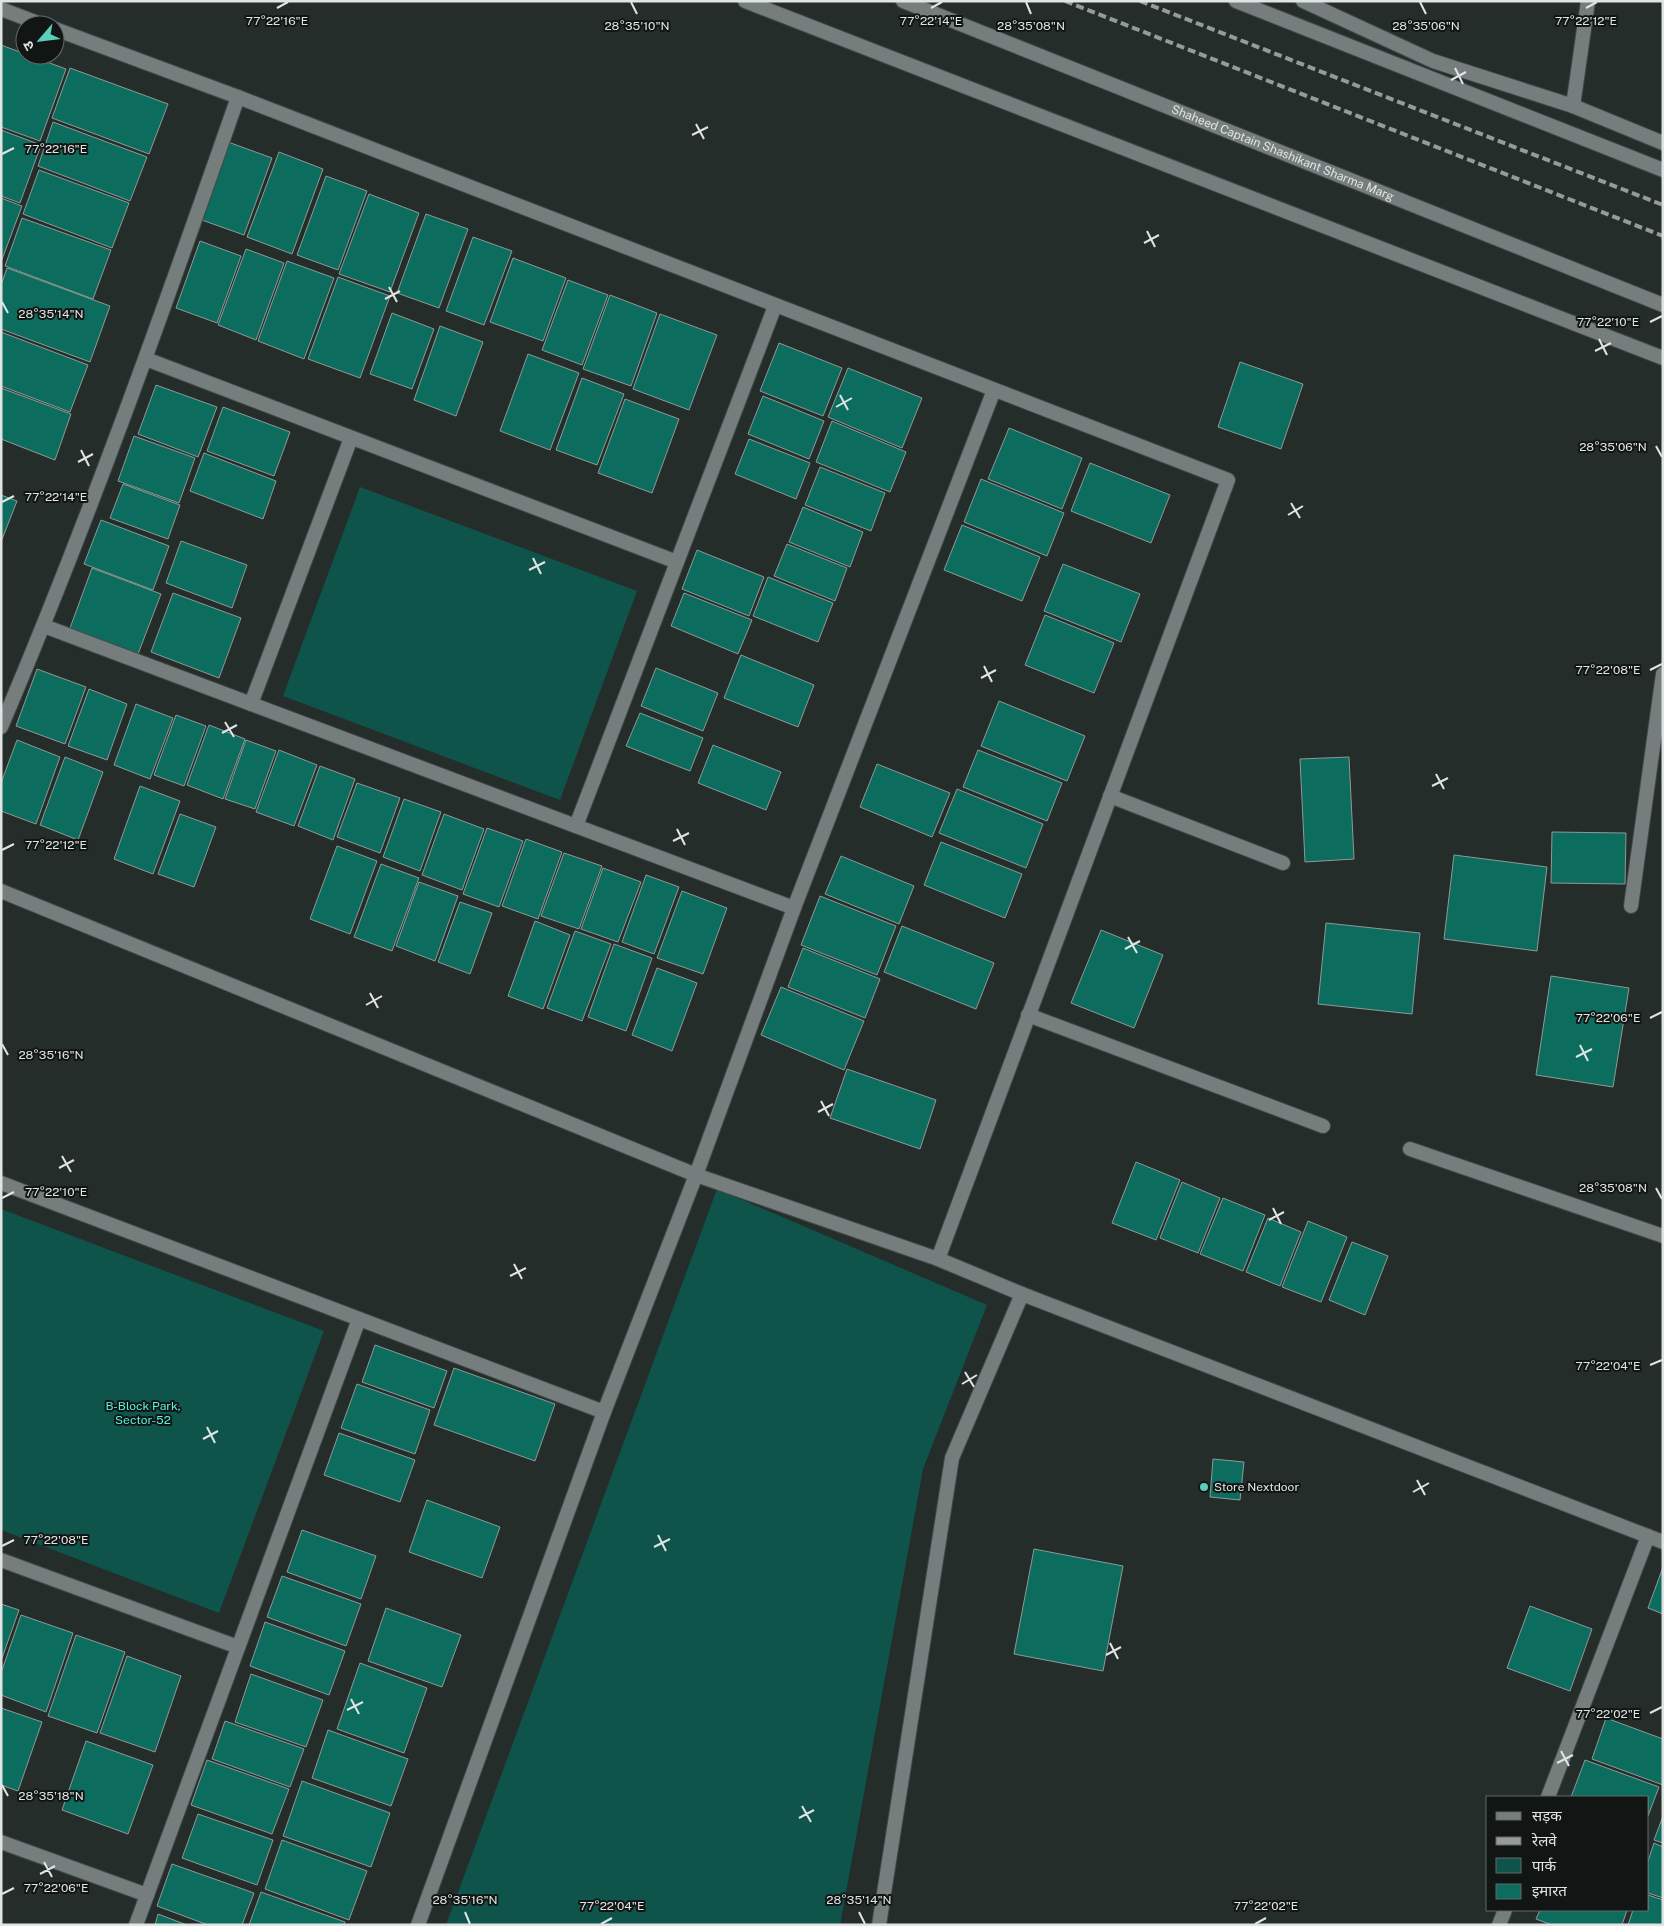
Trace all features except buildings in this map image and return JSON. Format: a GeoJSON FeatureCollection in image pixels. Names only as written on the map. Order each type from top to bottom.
{"type":"FeatureCollection","features":[{"type":"Feature","properties":{"kind":"street"},"geometry":{"type":"LineString","coordinates":[[745,1],[1663,358]]}},
{"type":"Feature","properties":{"kind":"street","name":"Shaheed Captain Shashikant Sharma Marg"},"geometry":{"type":"LineString","coordinates":[[903,1],[1663,305]]}},
{"type":"Feature","properties":{"kind":"street"},"geometry":{"type":"LineString","coordinates":[[1236,1],[1663,170]]}},
{"type":"Feature","properties":{"kind":"street"},"geometry":{"type":"LineString","coordinates":[[1303,1],[1433,61],[1573,106],[1663,143]]}},
{"type":"Feature","properties":{"kind":"street"},"geometry":{"type":"LineString","coordinates":[[1573,106],[1588,1]]}},
{"type":"Feature","properties":{"kind":"street"},"geometry":{"type":"LineString","coordinates":[[1,9],[17,15]]}},
{"type":"Feature","properties":{"kind":"street"},"geometry":{"type":"LineString","coordinates":[[65,33],[238,97],[774,306],[1228,480],[938,1259]]}},
{"type":"Feature","properties":{"kind":"street"},"geometry":{"type":"LineString","coordinates":[[1,726],[44,626],[146,359],[238,97]]}},
{"type":"Feature","properties":{"kind":"street"},"geometry":{"type":"LineString","coordinates":[[576,826],[774,306]]}},
{"type":"Feature","properties":{"kind":"street"},"geometry":{"type":"LineString","coordinates":[[146,359],[677,562]]}},
{"type":"Feature","properties":{"kind":"street"},"geometry":{"type":"LineString","coordinates":[[418,1925],[604,1412],[696,1175],[794,908],[994,390]]}},
{"type":"Feature","properties":{"kind":"street"},"geometry":{"type":"LineString","coordinates":[[250,704],[352,438]]}},
{"type":"Feature","properties":{"kind":"street"},"geometry":{"type":"LineString","coordinates":[[44,626],[794,908]]}},
{"type":"Feature","properties":{"kind":"street"},"geometry":{"type":"LineString","coordinates":[[1631,906],[1663,674]]}},
{"type":"Feature","properties":{"kind":"street"},"geometry":{"type":"LineString","coordinates":[[1110,796],[1283,863]]}},
{"type":"Feature","properties":{"kind":"street"},"geometry":{"type":"LineString","coordinates":[[1,891],[696,1175],[938,1259],[1022,1294],[1663,1542]]}},
{"type":"Feature","properties":{"kind":"street"},"geometry":{"type":"LineString","coordinates":[[1028,1016],[1323,1126]]}},
{"type":"Feature","properties":{"kind":"street"},"geometry":{"type":"LineString","coordinates":[[1410,1148],[1663,1236]]}},
{"type":"Feature","properties":{"kind":"street"},"geometry":{"type":"LineString","coordinates":[[1,1183],[604,1412]]}},
{"type":"Feature","properties":{"kind":"street"},"geometry":{"type":"LineString","coordinates":[[879,1925],[952,1458],[1022,1294]]}},
{"type":"Feature","properties":{"kind":"street"},"geometry":{"type":"LineString","coordinates":[[136,1925],[359,1319]]}},
{"type":"Feature","properties":{"kind":"street"},"geometry":{"type":"LineString","coordinates":[[1548,1796],[1648,1536]]}},
{"type":"Feature","properties":{"kind":"street"},"geometry":{"type":"LineString","coordinates":[[1,1560],[238,1647]]}},
{"type":"Feature","properties":{"kind":"street"},"geometry":{"type":"LineString","coordinates":[[1,1842],[147,1895]]}},
{"type":"Feature","properties":{"kind":"street"},"geometry":{"type":"LineString","coordinates":[[1499,1925],[1505,1911]]}},
{"type":"Feature","properties":{"kind":"green space"},"geometry":{"type":"Polygon","coordinates":[[[360,487],[637,591],[560,800],[283,696],[360,487]]]}},
{"type":"Feature","properties":{"kind":"green space"},"geometry":{"type":"Polygon","coordinates":[[[717,1189],[987,1305],[923,1469],[840,1925],[446,1925],[717,1189]]]}},
{"type":"Feature","properties":{"kind":"green space","name":"B-Block Park, Sector-52"},"geometry":{"type":"Polygon","coordinates":[[[1,1209],[324,1331],[219,1613],[1,1530],[1,1209]]]}},
{"type":"Feature","properties":{"kind":"railway"},"geometry":{"type":"LineString","coordinates":[[1065,1],[1663,236]]}},
{"type":"Feature","properties":{"kind":"railway"},"geometry":{"type":"LineString","coordinates":[[1140,1],[1663,205]]}},
{"type":"Feature","properties":{"kind":"place","name":"Store Nextdoor"},"geometry":{"type":"Point","coordinates":[1204,1487]}}]}
